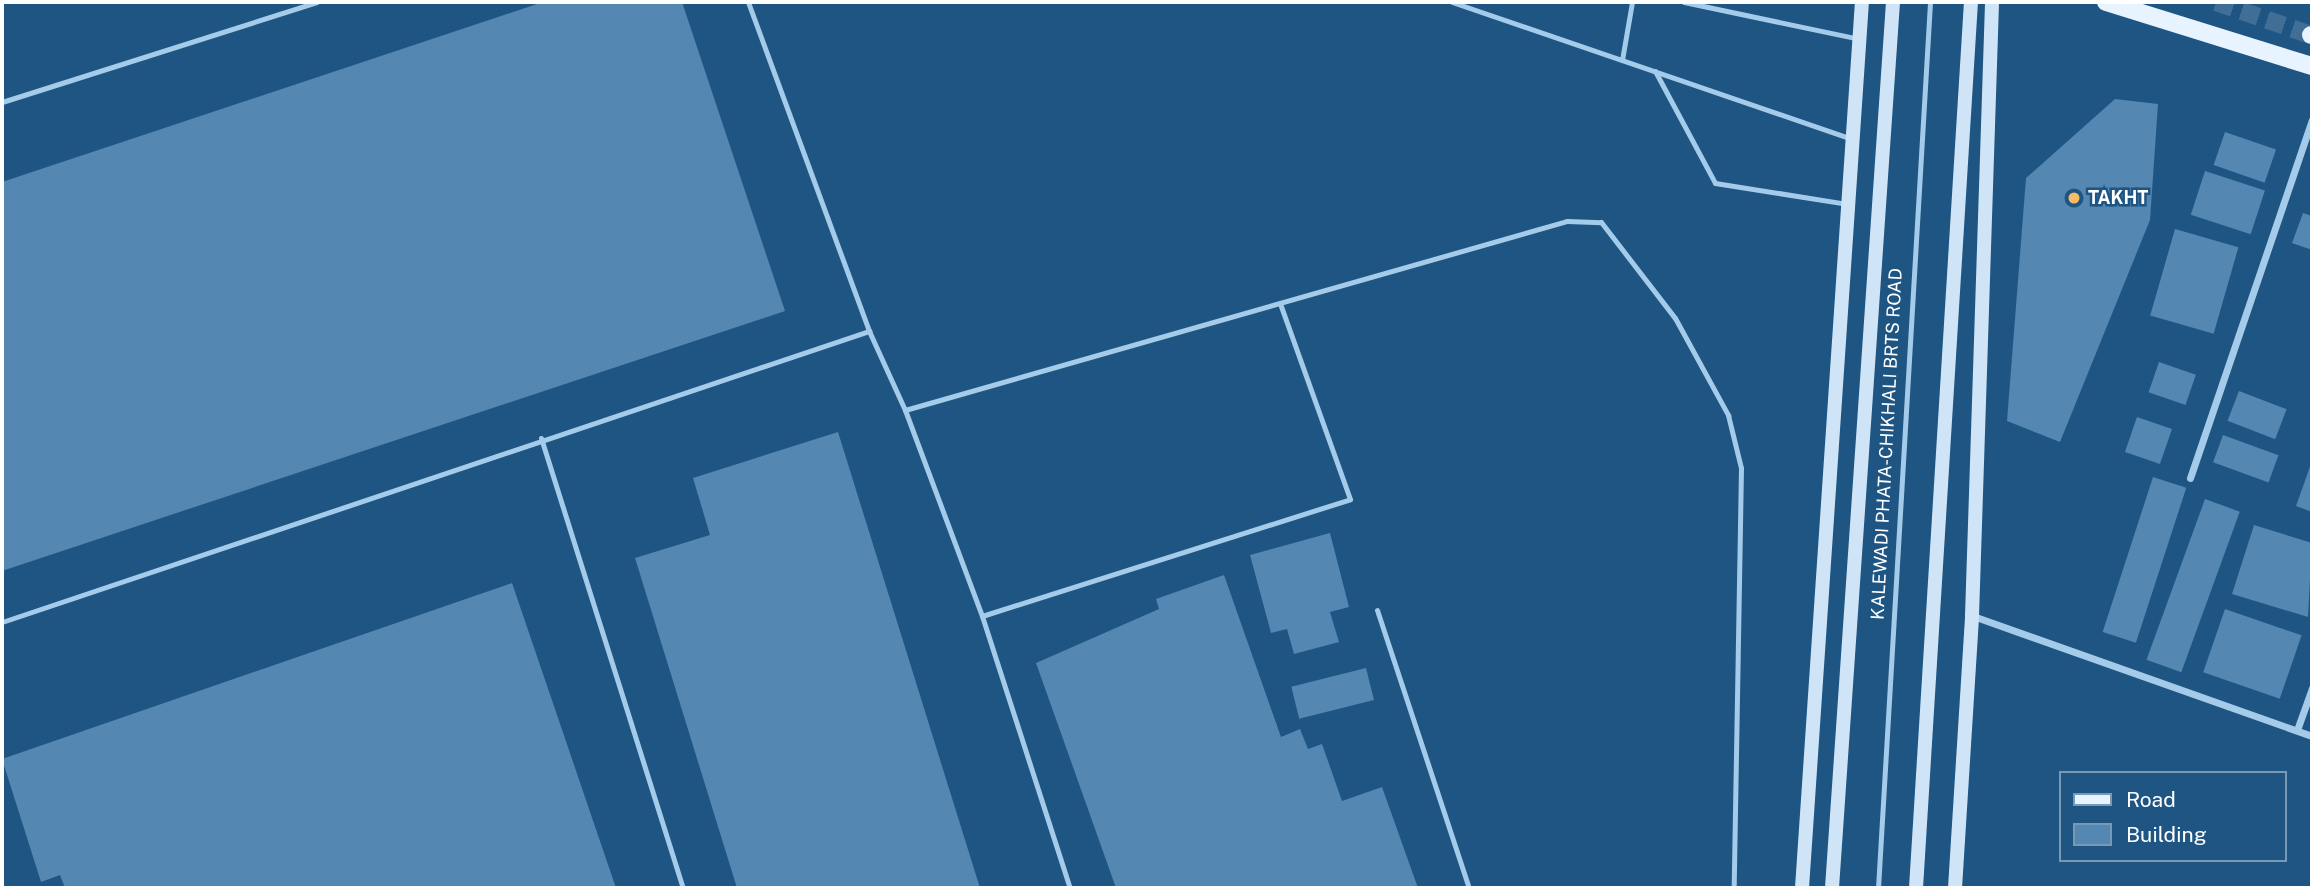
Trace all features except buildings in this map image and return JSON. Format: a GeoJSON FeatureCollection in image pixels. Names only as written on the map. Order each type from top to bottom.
{"type":"FeatureCollection","features":[{"type":"Feature","properties":{"kind":"main road"},"geometry":{"type":"LineString","coordinates":[[1802,888],[1856,140],[1862,2]]}},
{"type":"Feature","properties":{"kind":"main road"},"geometry":{"type":"LineString","coordinates":[[1832,888],[1893,2]]}},
{"type":"Feature","properties":{"kind":"main road"},"geometry":{"type":"LineString","coordinates":[[1916,888],[1971,2]]}},
{"type":"Feature","properties":{"kind":"main road"},"geometry":{"type":"LineString","coordinates":[[1955,888],[1972,616],[1992,2]]}},
{"type":"Feature","properties":{"kind":"main road"},"geometry":{"type":"LineString","coordinates":[[2106,2],[2312,66]]}},
{"type":"Feature","properties":{"kind":"street"},"geometry":{"type":"LineString","coordinates":[[2190,478],[2312,120]]}},
{"type":"Feature","properties":{"kind":"street"},"geometry":{"type":"LineString","coordinates":[[1972,616],[2312,736]]}},
{"type":"Feature","properties":{"kind":"street"},"geometry":{"type":"LineString","coordinates":[[2297,730],[2312,688]]}},
{"type":"Feature","properties":{"kind":"lane"},"geometry":{"type":"LineString","coordinates":[[2,102],[317,2]]}},
{"type":"Feature","properties":{"kind":"lane"},"geometry":{"type":"LineString","coordinates":[[748,2],[869,331],[905,410],[982,617],[1070,888]]}},
{"type":"Feature","properties":{"kind":"lane"},"geometry":{"type":"LineString","coordinates":[[1452,2],[1856,140]]}},
{"type":"Feature","properties":{"kind":"lane"},"geometry":{"type":"LineString","coordinates":[[1622,60],[1632,2]]}},
{"type":"Feature","properties":{"kind":"lane"},"geometry":{"type":"LineString","coordinates":[[1684,2],[1862,40]]}},
{"type":"Feature","properties":{"kind":"lane","name":"KALEWADI PHATA-CHIKHALI BRTS ROAD"},"geometry":{"type":"LineString","coordinates":[[1878,888],[1930,2]]}},
{"type":"Feature","properties":{"kind":"lane"},"geometry":{"type":"LineString","coordinates":[[1655,71],[1715,183],[1851,205]]}},
{"type":"Feature","properties":{"kind":"lane"},"geometry":{"type":"LineString","coordinates":[[905,410],[1567,221],[1587,219],[1613,232],[1675,318],[1728,415],[1741,468],[1734,888]]}},
{"type":"Feature","properties":{"kind":"lane"},"geometry":{"type":"LineString","coordinates":[[982,617],[1350,499],[1280,303]]}},
{"type":"Feature","properties":{"kind":"lane"},"geometry":{"type":"LineString","coordinates":[[2,622],[541,438],[869,331]]}},
{"type":"Feature","properties":{"kind":"lane"},"geometry":{"type":"LineString","coordinates":[[541,438],[683,888]]}},
{"type":"Feature","properties":{"kind":"lane"},"geometry":{"type":"LineString","coordinates":[[1377,610],[1469,888]]}},
{"type":"Feature","properties":{"kind":"tunnel"},"geometry":{"type":"LineString","coordinates":[[2216,2],[2311,35]]}},
{"type":"Feature","properties":{"kind":"place","name":"TAKHT"},"geometry":{"type":"Point","coordinates":[2074,198]}}]}
